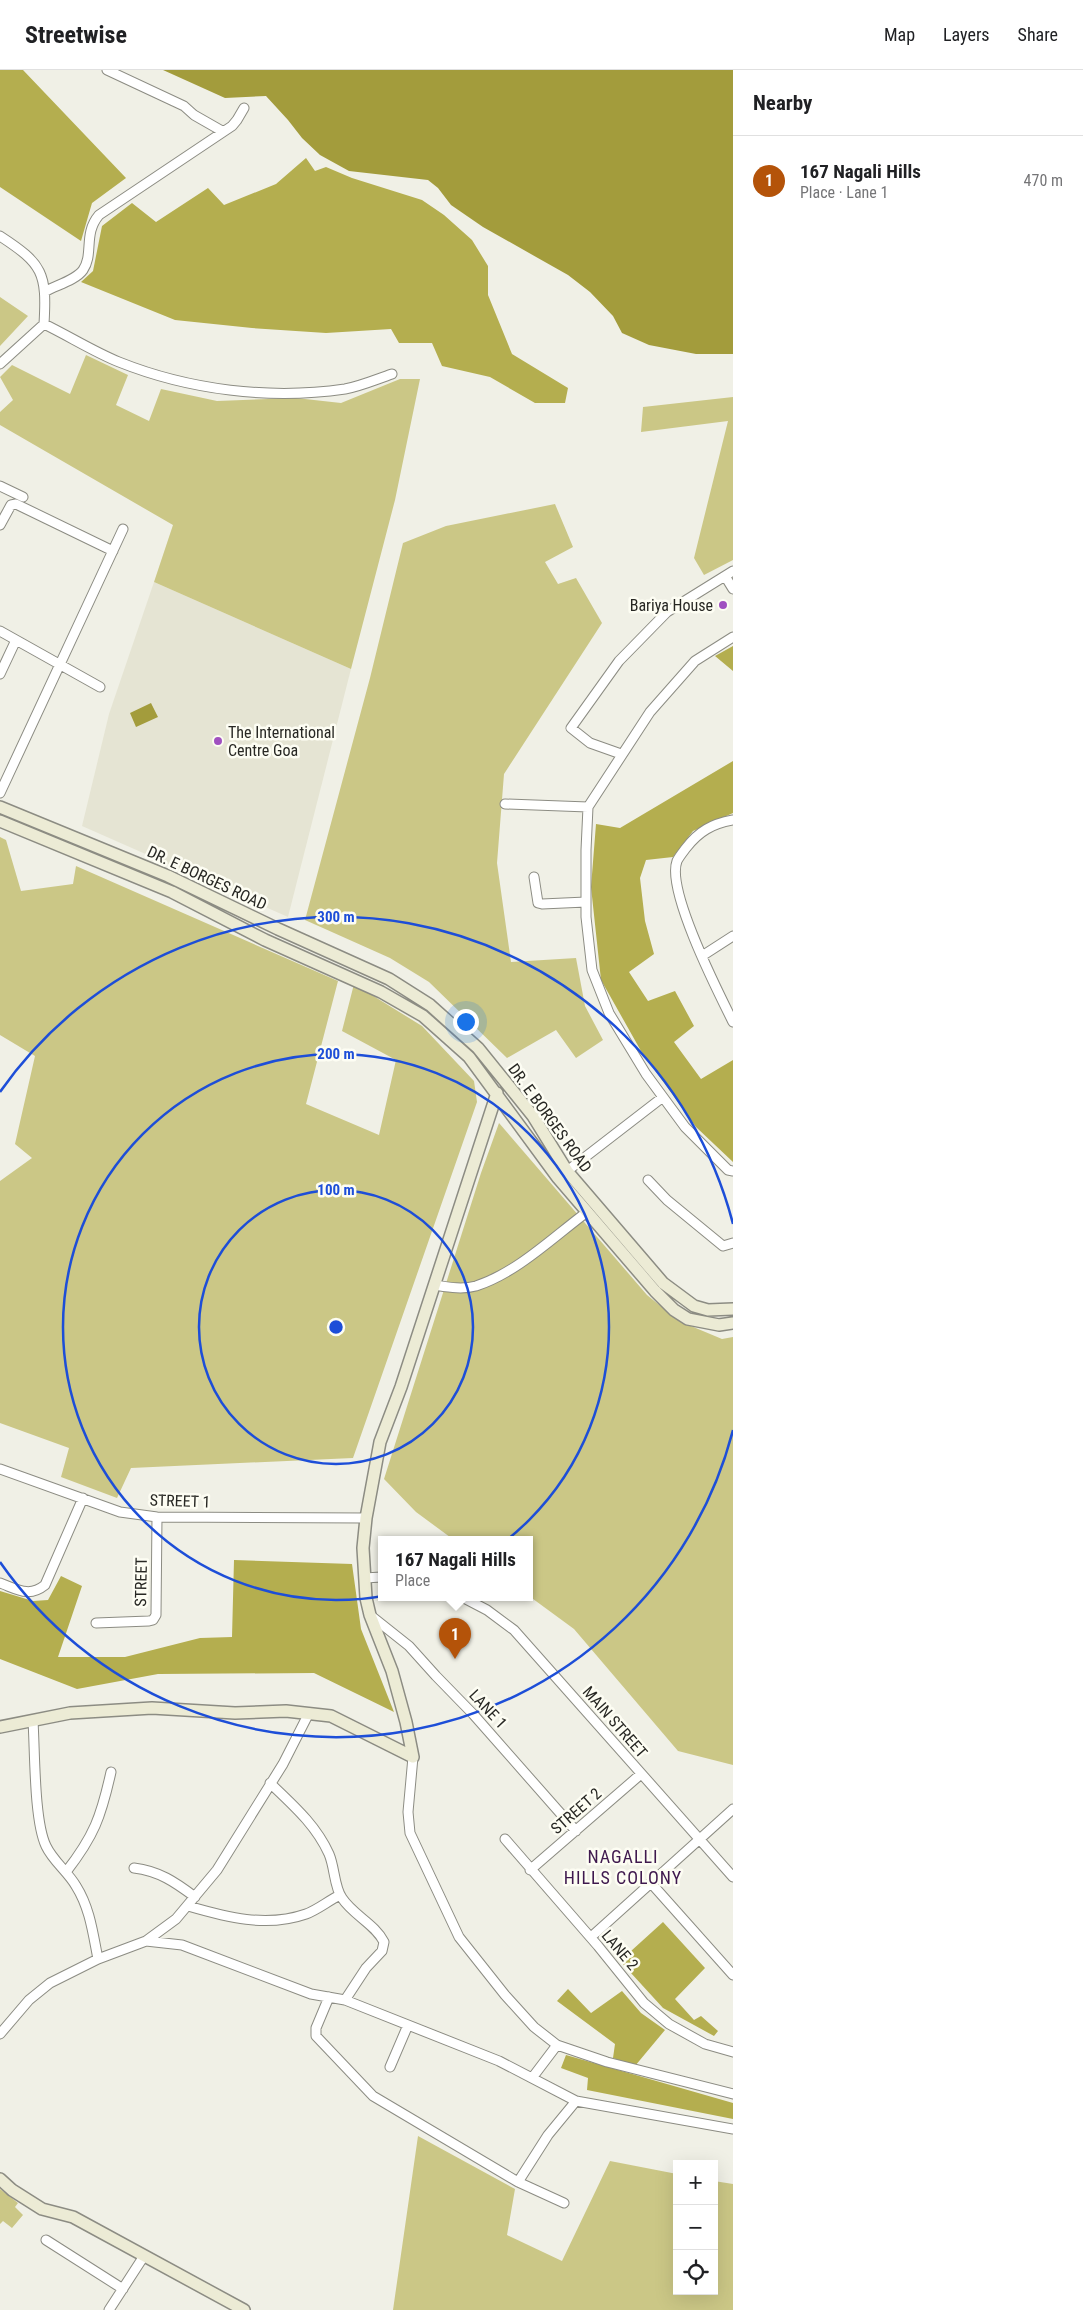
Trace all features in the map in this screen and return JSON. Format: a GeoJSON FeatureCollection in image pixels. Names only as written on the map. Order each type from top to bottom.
{"type":"FeatureCollection","features":[{"type":"Feature","properties":{"kind":"main road","name":"DR. E BORGES ROAD"},"geometry":{"type":"LineString","coordinates":[[0,807],[168,876],[278,929],[389,979],[430,1005],[478,1048],[532,1116],[563,1175],[588,1212],[655,1291],[674,1310],[688,1319],[704,1323],[733,1323]]}},
{"type":"Feature","properties":{"kind":"main road","name":"DR. E BORGES ROAD"},"geometry":{"type":"LineString","coordinates":[[0,821],[172,892],[265,940],[381,992],[422,1016],[468,1057],[563,1175],[663,1283],[694,1306],[708,1310],[733,1309]]}},
{"type":"Feature","properties":{"kind":"main road"},"geometry":{"type":"LineString","coordinates":[[413,1757],[406,1722],[392,1671],[370,1615],[366,1598],[363,1548],[366,1518],[380,1442],[401,1387],[497,1093]]}},
{"type":"Feature","properties":{"kind":"main road"},"geometry":{"type":"LineString","coordinates":[[0,1727],[70,1713],[152,1708],[235,1713],[286,1711],[331,1716],[413,1757]]}},
{"type":"Feature","properties":{"kind":"main road"},"geometry":{"type":"LineString","coordinates":[[0,2179],[12,2190],[42,2209],[73,2217],[244,2310]]}},
{"type":"Feature","properties":{"kind":"street"},"geometry":{"type":"LineString","coordinates":[[107,70],[184,106],[222,132]]}},
{"type":"Feature","properties":{"kind":"street"},"geometry":{"type":"LineString","coordinates":[[46,291],[78,275],[83,270],[87,263],[90,230],[99,215],[222,132],[237,120],[244,108]]}},
{"type":"Feature","properties":{"kind":"street"},"geometry":{"type":"LineString","coordinates":[[0,236],[20,249],[39,268],[46,291],[44,324],[0,364]]}},
{"type":"Feature","properties":{"kind":"street"},"geometry":{"type":"LineString","coordinates":[[44,324],[118,362],[180,382],[234,390],[282,393],[346,388],[392,374]]}},
{"type":"Feature","properties":{"kind":"street"},"geometry":{"type":"LineString","coordinates":[[0,486],[24,497]]}},
{"type":"Feature","properties":{"kind":"street"},"geometry":{"type":"LineString","coordinates":[[0,524],[8,508],[12,504],[16,504],[112,551]]}},
{"type":"Feature","properties":{"kind":"street"},"geometry":{"type":"LineString","coordinates":[[0,793],[123,528]]}},
{"type":"Feature","properties":{"kind":"street"},"geometry":{"type":"LineString","coordinates":[[621,754],[590,742],[571,728],[619,661],[667,612],[733,571]]}},
{"type":"Feature","properties":{"kind":"street"},"geometry":{"type":"LineString","coordinates":[[725,576],[733,590]]}},
{"type":"Feature","properties":{"kind":"street"},"geometry":{"type":"LineString","coordinates":[[0,631],[100,687]]}},
{"type":"Feature","properties":{"kind":"street"},"geometry":{"type":"LineString","coordinates":[[733,637],[695,661],[650,712],[588,807],[586,902],[592,970],[605,1004],[622,1038],[685,1127],[728,1170],[733,1172]]}},
{"type":"Feature","properties":{"kind":"street"},"geometry":{"type":"LineString","coordinates":[[0,674],[16,640]]}},
{"type":"Feature","properties":{"kind":"street"},"geometry":{"type":"LineString","coordinates":[[505,804],[588,807]]}},
{"type":"Feature","properties":{"kind":"street"},"geometry":{"type":"LineString","coordinates":[[733,820],[714,824],[696,834],[677,860],[676,885],[702,956],[733,1020]]}},
{"type":"Feature","properties":{"kind":"street"},"geometry":{"type":"LineString","coordinates":[[534,877],[538,903],[586,902]]}},
{"type":"Feature","properties":{"kind":"street"},"geometry":{"type":"LineString","coordinates":[[702,956],[733,936]]}},
{"type":"Feature","properties":{"kind":"street"},"geometry":{"type":"LineString","coordinates":[[563,1175],[663,1098]]}},
{"type":"Feature","properties":{"kind":"street"},"geometry":{"type":"LineString","coordinates":[[648,1180],[667,1200],[723,1246],[733,1242]]}},
{"type":"Feature","properties":{"kind":"street"},"geometry":{"type":"LineString","coordinates":[[434,1285],[456,1288],[475,1286],[509,1270],[539,1251],[588,1212]]}},
{"type":"Feature","properties":{"kind":"street","name":"STREET 1"},"geometry":{"type":"LineString","coordinates":[[0,1469],[120,1512],[158,1517],[366,1518]]}},
{"type":"Feature","properties":{"kind":"street"},"geometry":{"type":"LineString","coordinates":[[0,1583],[27,1593],[37,1591],[45,1585],[83,1498]]}},
{"type":"Feature","properties":{"kind":"street","name":"STREET"},"geometry":{"type":"LineString","coordinates":[[96,1623],[149,1621],[153,1620],[156,1615],[158,1517]]}},
{"type":"Feature","properties":{"kind":"street"},"geometry":{"type":"LineString","coordinates":[[366,1578],[378,1577]]}},
{"type":"Feature","properties":{"kind":"street","name":"MAIN STREET"},"geometry":{"type":"LineString","coordinates":[[470,1601],[487,1610],[514,1630],[733,1878]]}},
{"type":"Feature","properties":{"kind":"street","name":"LANE 1"},"geometry":{"type":"LineString","coordinates":[[370,1615],[409,1646],[473,1714],[576,1831]]}},
{"type":"Feature","properties":{"kind":"street"},"geometry":{"type":"LineString","coordinates":[[0,2034],[29,2000],[50,1983],[98,1959],[146,1940],[176,1919],[217,1870],[283,1764],[309,1713]]}},
{"type":"Feature","properties":{"kind":"street"},"geometry":{"type":"LineString","coordinates":[[32,1721],[40,1825],[46,1847],[76,1886],[87,1907],[98,1959]]}},
{"type":"Feature","properties":{"kind":"street"},"geometry":{"type":"LineString","coordinates":[[413,1757],[408,1812],[410,1834],[460,1938],[504,1995],[534,2027],[557,2045],[607,2062],[733,2094]]}},
{"type":"Feature","properties":{"kind":"street"},"geometry":{"type":"LineString","coordinates":[[66,1872],[94,1831],[102,1811],[111,1772]]}},
{"type":"Feature","properties":{"kind":"street","name":"STREET 2"},"geometry":{"type":"LineString","coordinates":[[530,1870],[641,1774]]}},
{"type":"Feature","properties":{"kind":"street"},"geometry":{"type":"LineString","coordinates":[[270,1783],[304,1814],[320,1836],[329,1855],[340,1895],[346,1905],[381,1935],[384,1942],[382,1952],[366,1968],[345,2000]]}},
{"type":"Feature","properties":{"kind":"street"},"geometry":{"type":"LineString","coordinates":[[591,1938],[733,1809]]}},
{"type":"Feature","properties":{"kind":"street","name":"LANE 2"},"geometry":{"type":"LineString","coordinates":[[505,1839],[644,2002],[670,2024],[705,2044],[733,2052]]}},
{"type":"Feature","properties":{"kind":"street"},"geometry":{"type":"LineString","coordinates":[[134,1868],[150,1870],[165,1875],[195,1897]]}},
{"type":"Feature","properties":{"kind":"street"},"geometry":{"type":"LineString","coordinates":[[651,1884],[733,1975]]}},
{"type":"Feature","properties":{"kind":"street"},"geometry":{"type":"LineString","coordinates":[[188,1906],[219,1915],[251,1920],[284,1920],[307,1914],[340,1895]]}},
{"type":"Feature","properties":{"kind":"street"},"geometry":{"type":"LineString","coordinates":[[146,1940],[182,1945],[311,1994],[345,2000],[499,2061],[576,2100],[733,2129]]}},
{"type":"Feature","properties":{"kind":"street"},"geometry":{"type":"LineString","coordinates":[[329,1997],[316,2028],[316,2036],[321,2043],[342,2061],[373,2096],[518,2182],[564,2203]]}},
{"type":"Feature","properties":{"kind":"street"},"geometry":{"type":"LineString","coordinates":[[390,2067],[408,2025]]}},
{"type":"Feature","properties":{"kind":"street"},"geometry":{"type":"LineString","coordinates":[[532,2078],[557,2045]]}},
{"type":"Feature","properties":{"kind":"street"},"geometry":{"type":"LineString","coordinates":[[518,2182],[548,2135],[576,2100]]}},
{"type":"Feature","properties":{"kind":"street"},"geometry":{"type":"LineString","coordinates":[[46,2240],[123,2289]]}},
{"type":"Feature","properties":{"kind":"street"},"geometry":{"type":"LineString","coordinates":[[109,2310],[144,2256]]}},
{"type":"Feature","properties":{"kind":"shaded area"},"geometry":{"type":"Polygon","coordinates":[[[0,70],[23,70],[126,178],[92,203],[81,241],[0,187],[0,70]]]}},
{"type":"Feature","properties":{"kind":"shaded area"},"geometry":{"type":"Polygon","coordinates":[[[163,70],[733,70],[733,354],[696,354],[649,345],[622,333],[613,316],[590,292],[568,275],[483,227],[451,205],[438,188],[428,180],[349,171],[320,155],[302,138],[266,96],[225,98],[163,70]]]}},
{"type":"Feature","properties":{"kind":"shaded area"},"geometry":{"type":"Polygon","coordinates":[[[306,158],[315,171],[326,167],[352,178],[422,200],[444,215],[472,240],[488,266],[488,295],[512,354],[568,388],[565,403],[535,403],[490,377],[442,366],[432,343],[399,343],[391,329],[326,333],[175,320],[81,282],[93,271],[102,226],[132,203],[156,222],[208,188],[224,205],[276,184],[306,158]]]}},
{"type":"Feature","properties":{"kind":"shaded area"},"geometry":{"type":"Polygon","coordinates":[[[0,297],[28,316],[0,346],[0,297]]]}},
{"type":"Feature","properties":{"kind":"shaded area"},"geometry":{"type":"Polygon","coordinates":[[[86,355],[128,375],[116,405],[149,421],[161,389],[217,401],[296,398],[341,403],[400,379],[420,379],[395,500],[351,669],[154,582],[173,525],[0,425],[0,412],[13,400],[0,377],[12,365],[70,394],[86,355]]]}},
{"type":"Feature","properties":{"kind":"shaded area"},"geometry":{"type":"Polygon","coordinates":[[[733,397],[733,560],[704,575],[694,558],[728,421],[641,432],[643,407],[733,397]]]}},
{"type":"Feature","properties":{"kind":"shaded area"},"geometry":{"type":"Polygon","coordinates":[[[555,504],[573,547],[545,562],[558,584],[576,578],[602,623],[504,774],[497,863],[511,962],[576,958],[585,1006],[603,1040],[576,1058],[556,1030],[507,1058],[429,982],[390,958],[305,920],[370,678],[403,543],[446,526],[555,504]]]}},
{"type":"Feature","properties":{"kind":"shaded area","name":"The International Centre Goa"},"geometry":{"type":"Polygon","coordinates":[[[154,582],[351,669],[288,917],[82,826],[109,714],[154,582]]]}},
{"type":"Feature","properties":{"kind":"shaded area"},"geometry":{"type":"Polygon","coordinates":[[[733,646],[733,671],[715,656],[733,646]]]}},
{"type":"Feature","properties":{"kind":"shaded area"},"geometry":{"type":"Polygon","coordinates":[[[151,703],[158,717],[136,727],[130,713],[151,703]]]}},
{"type":"Feature","properties":{"kind":"shaded area"},"geometry":{"type":"Polygon","coordinates":[[[733,761],[733,813],[693,831],[673,857],[646,860],[640,878],[645,921],[654,954],[629,972],[648,1001],[675,991],[694,1026],[674,1042],[701,1079],[733,1060],[733,1162],[696,1127],[641,1051],[601,980],[591,887],[596,824],[620,828],[733,761]]]}},
{"type":"Feature","properties":{"kind":"shaded area"},"geometry":{"type":"Polygon","coordinates":[[[0,837],[6,840],[21,891],[73,884],[76,866],[338,981],[306,1104],[379,1135],[396,1060],[342,1031],[354,984],[422,1026],[474,1081],[477,1102],[353,1458],[131,1468],[117,1498],[61,1477],[69,1448],[0,1423],[0,1181],[32,1158],[15,1144],[35,1056],[0,1035],[0,837]]]}},
{"type":"Feature","properties":{"kind":"shaded area"},"geometry":{"type":"Polygon","coordinates":[[[499,1123],[647,1295],[679,1321],[722,1339],[733,1337],[733,1765],[678,1751],[574,1629],[533,1599],[533,1536],[449,1536],[416,1512],[384,1479],[481,1173],[499,1123]]]}},
{"type":"Feature","properties":{"kind":"shaded area"},"geometry":{"type":"Polygon","coordinates":[[[234,1560],[352,1564],[361,1629],[394,1712],[314,1673],[158,1674],[77,1689],[0,1659],[0,1591],[33,1601],[48,1600],[61,1576],[82,1586],[58,1657],[125,1657],[200,1638],[232,1637],[234,1560]]]}},
{"type":"Feature","properties":{"kind":"shaded area"},"geometry":{"type":"Polygon","coordinates":[[[663,1922],[705,1968],[675,1999],[694,2020],[701,2016],[718,2031],[714,2036],[663,2008],[620,1961],[663,1922]]]}},
{"type":"Feature","properties":{"kind":"shaded area"},"geometry":{"type":"Polygon","coordinates":[[[568,1989],[591,2013],[622,1991],[641,2013],[665,2030],[635,2066],[613,2058],[615,2044],[557,2001],[568,1989]]]}},
{"type":"Feature","properties":{"kind":"shaded area"},"geometry":{"type":"Polygon","coordinates":[[[566,2055],[733,2103],[733,2119],[587,2090],[588,2078],[561,2068],[566,2055]]]}},
{"type":"Feature","properties":{"kind":"shaded area"},"geometry":{"type":"Polygon","coordinates":[[[418,2136],[515,2189],[507,2235],[562,2261],[610,2161],[673,2173],[673,2295],[718,2295],[718,2182],[733,2184],[733,2310],[393,2310],[418,2136]]]}},
{"type":"Feature","properties":{"kind":"shaded area"},"geometry":{"type":"Polygon","coordinates":[[[0,2189],[18,2203],[15,2207],[23,2215],[12,2228],[3,2221],[0,2224],[0,2189]]]}},
{"type":"Feature","properties":{"kind":"place","name":"Bariya House"},"geometry":{"type":"Point","coordinates":[723,605]}},
{"type":"Feature","properties":{"kind":"place","name":"The International Centre Goa"},"geometry":{"type":"Point","coordinates":[218,741]}},
{"type":"Feature","properties":{"kind":"place","name":"167 Nagali Hills"},"geometry":{"type":"Point","coordinates":[455,1659]}},
{"type":"Feature","properties":{"kind":"district","name":"NAGALLI HILLS COLONY"},"geometry":{"type":"Point","coordinates":[623,1866]}}]}
